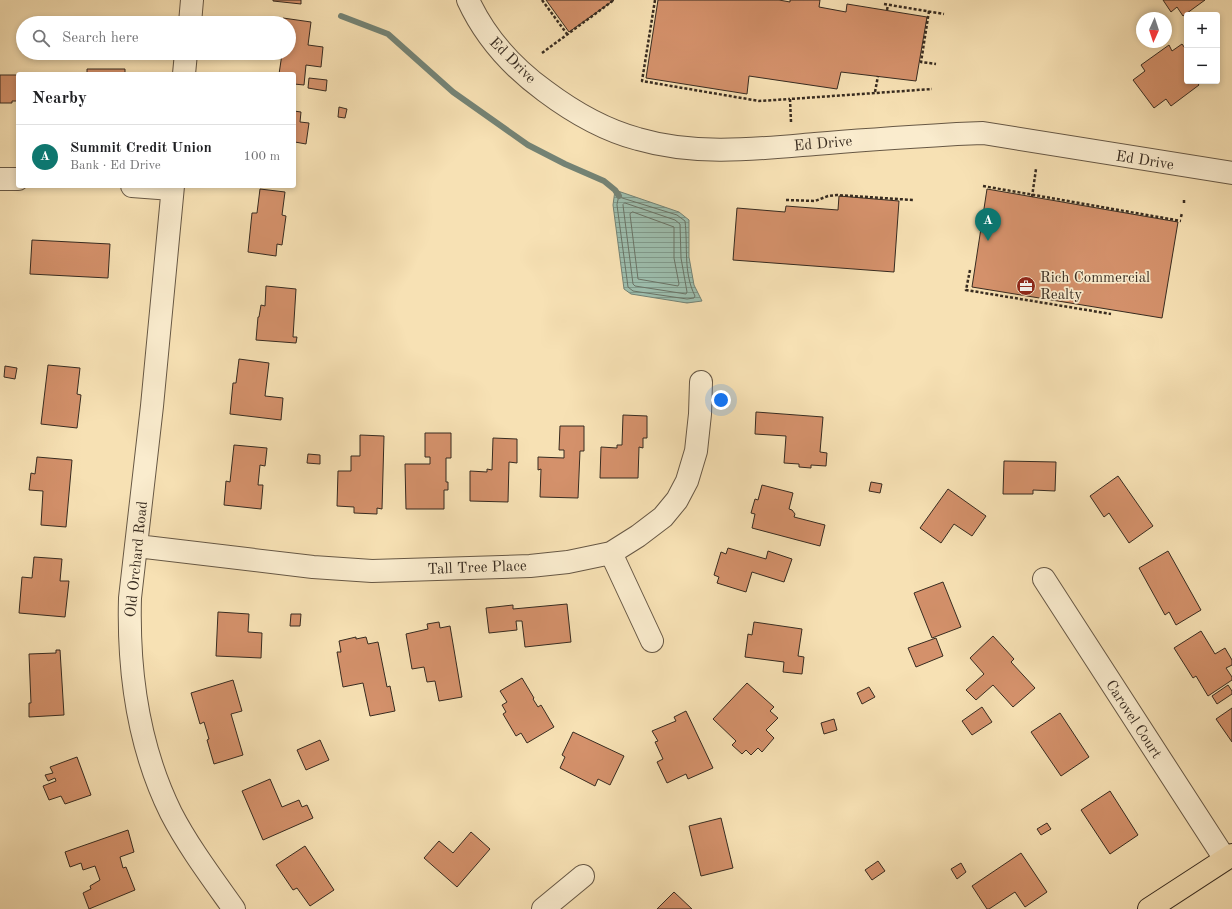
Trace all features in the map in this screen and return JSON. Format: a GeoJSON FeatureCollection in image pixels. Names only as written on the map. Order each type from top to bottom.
{"type":"FeatureCollection","features":[{"type":"Feature","properties":{"kind":"main road"},"geometry":{"type":"LineString","coordinates":[[1149,909],[1229,857]]}},
{"type":"Feature","properties":{"kind":"street"},"geometry":{"type":"LineString","coordinates":[[191,16],[192,0]]}},
{"type":"Feature","properties":{"kind":"street","name":"Ed Drive"},"geometry":{"type":"LineString","coordinates":[[468,0],[485,31],[504,55],[531,81],[560,102],[605,128],[638,139],[676,147],[716,150],[783,147],[950,134],[983,133],[1232,173]]}},
{"type":"Feature","properties":{"kind":"street"},"geometry":{"type":"LineString","coordinates":[[184,72],[185,60]]}},
{"type":"Feature","properties":{"kind":"street"},"geometry":{"type":"LineString","coordinates":[[0,179],[16,179]]}},
{"type":"Feature","properties":{"kind":"street","name":"Old Orchard Road"},"geometry":{"type":"LineString","coordinates":[[173,188],[152,406],[130,598],[129,629],[133,678],[144,743],[156,778],[172,814],[204,868],[234,909]]}},
{"type":"Feature","properties":{"kind":"street","name":"Tall Tree Place"},"geometry":{"type":"LineString","coordinates":[[136,546],[313,567],[372,571],[530,566],[568,562],[611,553],[638,536],[662,517],[677,500],[684,487],[696,451],[700,414],[701,382]]}},
{"type":"Feature","properties":{"kind":"street"},"geometry":{"type":"LineString","coordinates":[[611,553],[652,641]]}},
{"type":"Feature","properties":{"kind":"street","name":"Carovel Court"},"geometry":{"type":"LineString","coordinates":[[1044,579],[1229,857]]}},
{"type":"Feature","properties":{"kind":"street"},"geometry":{"type":"LineString","coordinates":[[543,909],[583,876]]}},
{"type":"Feature","properties":{"kind":"path"},"geometry":{"type":"LineString","coordinates":[[542,0],[567,34]]}},
{"type":"Feature","properties":{"kind":"path"},"geometry":{"type":"LineString","coordinates":[[542,53],[614,0]]}},
{"type":"Feature","properties":{"kind":"path"},"geometry":{"type":"LineString","coordinates":[[655,0],[642,81],[759,101],[932,88]]}},
{"type":"Feature","properties":{"kind":"path"},"geometry":{"type":"LineString","coordinates":[[884,4],[944,14]]}},
{"type":"Feature","properties":{"kind":"path"},"geometry":{"type":"LineString","coordinates":[[887,10],[888,5]]}},
{"type":"Feature","properties":{"kind":"path"},"geometry":{"type":"LineString","coordinates":[[929,11],[920,61],[936,64]]}},
{"type":"Feature","properties":{"kind":"path"},"geometry":{"type":"LineString","coordinates":[[875,92],[878,76]]}},
{"type":"Feature","properties":{"kind":"path"},"geometry":{"type":"LineString","coordinates":[[700,91],[701,87]]}},
{"type":"Feature","properties":{"kind":"path"},"geometry":{"type":"LineString","coordinates":[[790,99],[791,122]]}},
{"type":"Feature","properties":{"kind":"path"},"geometry":{"type":"LineString","coordinates":[[1032,196],[1036,169]]}},
{"type":"Feature","properties":{"kind":"path"},"geometry":{"type":"LineString","coordinates":[[983,186],[1128,213],[1181,221]]}},
{"type":"Feature","properties":{"kind":"path"},"geometry":{"type":"LineString","coordinates":[[786,200],[815,201],[828,196],[838,195],[913,200]]}},
{"type":"Feature","properties":{"kind":"path"},"geometry":{"type":"LineString","coordinates":[[1181,217],[1182,213]]}},
{"type":"Feature","properties":{"kind":"path"},"geometry":{"type":"LineString","coordinates":[[970,270],[966,290],[1111,314]]}},
{"type":"Feature","properties":{"kind":"water"},"geometry":{"type":"Polygon","coordinates":[[[615,190],[679,212],[689,220],[689,257],[694,285],[702,301],[687,303],[631,294],[624,289],[613,205],[615,190]]]}},
{"type":"Feature","properties":{"kind":"building"},"geometry":{"type":"Polygon","coordinates":[[[301,0],[301,4],[273,1],[301,0]]]}},
{"type":"Feature","properties":{"kind":"building"},"geometry":{"type":"Polygon","coordinates":[[[546,0],[614,0],[569,32],[546,0]]]}},
{"type":"Feature","properties":{"kind":"building"},"geometry":{"type":"Polygon","coordinates":[[[658,0],[779,0],[790,2],[790,0],[820,0],[819,7],[846,12],[847,4],[927,17],[916,81],[841,72],[837,89],[749,76],[747,94],[646,78],[658,0]]]}},
{"type":"Feature","properties":{"kind":"building"},"geometry":{"type":"Polygon","coordinates":[[[1163,0],[1205,0],[1188,12],[1184,12],[1183,16],[1177,7],[1171,12],[1163,0]]]}},
{"type":"Feature","properties":{"kind":"building"},"geometry":{"type":"Polygon","coordinates":[[[296,20],[311,22],[308,45],[323,47],[321,67],[306,65],[304,85],[296,84],[296,72],[279,72],[281,60],[296,60],[296,20]]]}},
{"type":"Feature","properties":{"kind":"building"},"geometry":{"type":"Polygon","coordinates":[[[1182,44],[1184,47],[1184,84],[1199,85],[1171,106],[1166,99],[1154,108],[1133,80],[1145,71],[1141,65],[1165,48],[1170,48],[1172,51],[1182,44]]]}},
{"type":"Feature","properties":{"kind":"building"},"geometry":{"type":"Polygon","coordinates":[[[87,69],[125,69],[125,72],[87,72],[87,69]]]}},
{"type":"Feature","properties":{"kind":"building"},"geometry":{"type":"Polygon","coordinates":[[[0,75],[16,75],[16,101],[12,101],[12,103],[0,103],[0,75]]]}},
{"type":"Feature","properties":{"kind":"building"},"geometry":{"type":"Polygon","coordinates":[[[309,78],[327,80],[326,91],[308,88],[309,78]]]}},
{"type":"Feature","properties":{"kind":"building"},"geometry":{"type":"Polygon","coordinates":[[[339,107],[347,109],[345,118],[338,117],[339,107]]]}},
{"type":"Feature","properties":{"kind":"building"},"geometry":{"type":"Polygon","coordinates":[[[296,111],[301,112],[300,122],[309,123],[306,144],[296,142],[296,111]]]}},
{"type":"Feature","properties":{"kind":"building"},"geometry":{"type":"Polygon","coordinates":[[[260,189],[285,192],[282,215],[286,216],[282,245],[277,244],[276,256],[248,252],[252,213],[257,213],[260,189]]]}},
{"type":"Feature","properties":{"kind":"building"},"geometry":{"type":"Polygon","coordinates":[[[987,189],[1178,222],[1162,318],[972,287],[987,189]]]}},
{"type":"Feature","properties":{"kind":"building"},"geometry":{"type":"Polygon","coordinates":[[[839,196],[899,201],[894,272],[733,260],[737,208],[785,212],[786,206],[838,210],[839,196]]]}},
{"type":"Feature","properties":{"kind":"building"},"geometry":{"type":"Polygon","coordinates":[[[32,240],[110,244],[108,278],[30,274],[32,240]]]}},
{"type":"Feature","properties":{"kind":"building"},"geometry":{"type":"Polygon","coordinates":[[[266,286],[296,289],[293,337],[297,337],[296,343],[256,340],[258,317],[261,305],[265,306],[266,286]]]}},
{"type":"Feature","properties":{"kind":"building"},"geometry":{"type":"Polygon","coordinates":[[[239,359],[269,363],[265,396],[283,398],[281,420],[230,414],[233,383],[236,383],[239,359]]]}},
{"type":"Feature","properties":{"kind":"building"},"geometry":{"type":"Polygon","coordinates":[[[48,365],[80,368],[77,394],[81,395],[77,428],[41,424],[48,365]]]}},
{"type":"Feature","properties":{"kind":"building"},"geometry":{"type":"Polygon","coordinates":[[[5,366],[17,368],[15,379],[4,377],[5,366]]]}},
{"type":"Feature","properties":{"kind":"building"},"geometry":{"type":"Polygon","coordinates":[[[756,412],[823,417],[820,452],[827,453],[826,466],[811,465],[811,468],[799,467],[799,464],[784,463],[786,436],[755,434],[756,412]]]}},
{"type":"Feature","properties":{"kind":"building"},"geometry":{"type":"Polygon","coordinates":[[[623,415],[647,416],[647,438],[643,438],[643,448],[639,447],[638,478],[600,478],[601,447],[617,448],[617,445],[622,445],[623,415]]]}},
{"type":"Feature","properties":{"kind":"building"},"geometry":{"type":"Polygon","coordinates":[[[560,426],[584,426],[584,451],[580,451],[578,498],[540,497],[541,469],[538,470],[538,457],[564,458],[564,450],[559,450],[560,426]]]}},
{"type":"Feature","properties":{"kind":"building"},"geometry":{"type":"Polygon","coordinates":[[[425,433],[451,433],[451,458],[446,458],[446,482],[448,482],[448,490],[444,490],[444,509],[406,509],[405,464],[430,464],[430,457],[425,457],[425,433]]]}},
{"type":"Feature","properties":{"kind":"building"},"geometry":{"type":"Polygon","coordinates":[[[360,435],[384,436],[382,509],[377,508],[377,514],[354,513],[354,507],[337,506],[338,471],[351,471],[351,456],[360,456],[360,435]]]}},
{"type":"Feature","properties":{"kind":"building"},"geometry":{"type":"Polygon","coordinates":[[[493,438],[517,439],[517,463],[509,462],[508,502],[470,501],[470,471],[487,472],[487,469],[492,470],[493,438]]]}},
{"type":"Feature","properties":{"kind":"building"},"geometry":{"type":"Polygon","coordinates":[[[234,445],[267,448],[265,466],[260,465],[258,485],[263,485],[261,509],[224,505],[226,481],[230,482],[234,445]]]}},
{"type":"Feature","properties":{"kind":"building"},"geometry":{"type":"Polygon","coordinates":[[[308,454],[320,455],[320,464],[307,463],[308,454]]]}},
{"type":"Feature","properties":{"kind":"building"},"geometry":{"type":"Polygon","coordinates":[[[37,457],[72,460],[66,527],[41,525],[43,491],[29,490],[31,473],[35,474],[37,457]]]}},
{"type":"Feature","properties":{"kind":"building"},"geometry":{"type":"Polygon","coordinates":[[[1004,461],[1056,462],[1055,491],[1033,490],[1033,494],[1003,494],[1004,461]]]}},
{"type":"Feature","properties":{"kind":"building"},"geometry":{"type":"Polygon","coordinates":[[[1118,476],[1153,526],[1129,543],[1109,513],[1104,517],[1090,496],[1118,476]]]}},
{"type":"Feature","properties":{"kind":"building"},"geometry":{"type":"Polygon","coordinates":[[[871,482],[882,484],[880,493],[869,491],[871,482]]]}},
{"type":"Feature","properties":{"kind":"building"},"geometry":{"type":"Polygon","coordinates":[[[762,485],[793,493],[789,509],[795,514],[794,517],[825,525],[820,546],[752,528],[755,514],[751,513],[755,499],[758,500],[762,485]]]}},
{"type":"Feature","properties":{"kind":"building"},"geometry":{"type":"Polygon","coordinates":[[[948,489],[986,516],[972,536],[954,524],[941,543],[920,528],[948,489]]]}},
{"type":"Feature","properties":{"kind":"building"},"geometry":{"type":"Polygon","coordinates":[[[728,548],[766,559],[768,551],[792,559],[784,582],[752,572],[746,592],[717,583],[719,577],[714,575],[721,552],[726,554],[728,548]]]}},
{"type":"Feature","properties":{"kind":"building"},"geometry":{"type":"Polygon","coordinates":[[[1168,551],[1201,610],[1176,625],[1169,612],[1165,615],[1139,568],[1168,551]]]}},
{"type":"Feature","properties":{"kind":"building"},"geometry":{"type":"Polygon","coordinates":[[[34,557],[62,559],[60,581],[69,581],[65,617],[19,613],[22,577],[32,578],[34,557]]]}},
{"type":"Feature","properties":{"kind":"building"},"geometry":{"type":"Polygon","coordinates":[[[943,582],[961,627],[932,638],[914,593],[943,582]]]}},
{"type":"Feature","properties":{"kind":"building"},"geometry":{"type":"Polygon","coordinates":[[[567,604],[571,642],[525,647],[522,621],[516,621],[517,630],[489,633],[486,608],[513,605],[513,609],[567,604]]]}},
{"type":"Feature","properties":{"kind":"building"},"geometry":{"type":"Polygon","coordinates":[[[218,612],[249,614],[248,632],[262,633],[261,658],[216,656],[218,612]]]}},
{"type":"Feature","properties":{"kind":"building"},"geometry":{"type":"Polygon","coordinates":[[[291,614],[301,614],[300,626],[290,626],[291,614]]]}},
{"type":"Feature","properties":{"kind":"building"},"geometry":{"type":"Polygon","coordinates":[[[439,622],[440,628],[450,626],[462,697],[439,701],[435,681],[427,682],[424,667],[412,669],[406,634],[428,629],[427,624],[439,622]]]}},
{"type":"Feature","properties":{"kind":"building"},"geometry":{"type":"Polygon","coordinates":[[[754,622],[802,629],[798,656],[804,657],[802,674],[783,672],[784,662],[745,657],[748,634],[752,635],[754,622]]]}},
{"type":"Feature","properties":{"kind":"building"},"geometry":{"type":"Polygon","coordinates":[[[1201,631],[1215,654],[1225,648],[1232,660],[1232,665],[1226,668],[1232,677],[1232,680],[1208,696],[1196,676],[1193,678],[1174,648],[1201,631]]]}},
{"type":"Feature","properties":{"kind":"building"},"geometry":{"type":"Polygon","coordinates":[[[993,636],[1014,659],[1011,662],[1035,688],[1013,707],[993,685],[976,700],[966,690],[984,674],[970,658],[993,636]]]}},
{"type":"Feature","properties":{"kind":"building"},"geometry":{"type":"Polygon","coordinates":[[[356,637],[356,639],[366,637],[368,644],[378,642],[387,687],[390,686],[395,711],[370,716],[363,683],[343,687],[337,652],[341,652],[339,641],[356,637]]]}},
{"type":"Feature","properties":{"kind":"building"},"geometry":{"type":"Polygon","coordinates":[[[936,638],[943,656],[916,667],[908,648],[936,638]]]}},
{"type":"Feature","properties":{"kind":"building"},"geometry":{"type":"Polygon","coordinates":[[[56,650],[60,650],[64,715],[29,717],[29,703],[31,703],[29,654],[56,653],[56,650]]]}},
{"type":"Feature","properties":{"kind":"building"},"geometry":{"type":"Polygon","coordinates":[[[522,678],[538,707],[541,705],[554,727],[527,743],[521,733],[516,736],[503,714],[506,712],[502,705],[507,702],[500,691],[522,678]]]}},
{"type":"Feature","properties":{"kind":"building"},"geometry":{"type":"Polygon","coordinates":[[[233,680],[242,711],[231,714],[243,755],[214,764],[207,740],[209,739],[204,722],[200,724],[191,693],[233,680]]]}},
{"type":"Feature","properties":{"kind":"building"},"geometry":{"type":"Polygon","coordinates":[[[747,683],[774,707],[770,711],[778,718],[766,730],[774,738],[762,752],[758,748],[751,755],[746,750],[742,754],[732,745],[736,741],[713,719],[747,683]]]}},
{"type":"Feature","properties":{"kind":"building"},"geometry":{"type":"Polygon","coordinates":[[[1228,685],[1232,691],[1232,694],[1217,704],[1212,696],[1228,685]]]}},
{"type":"Feature","properties":{"kind":"building"},"geometry":{"type":"Polygon","coordinates":[[[869,687],[875,697],[862,704],[857,693],[869,687]]]}},
{"type":"Feature","properties":{"kind":"building"},"geometry":{"type":"Polygon","coordinates":[[[982,707],[992,722],[972,735],[962,721],[982,707]]]}},
{"type":"Feature","properties":{"kind":"building"},"geometry":{"type":"Polygon","coordinates":[[[1232,708],[1232,742],[1216,719],[1232,708]]]}},
{"type":"Feature","properties":{"kind":"building"},"geometry":{"type":"Polygon","coordinates":[[[686,711],[713,768],[688,779],[686,774],[667,783],[657,762],[663,759],[655,742],[658,741],[652,731],[676,721],[674,717],[686,711]]]}},
{"type":"Feature","properties":{"kind":"building"},"geometry":{"type":"Polygon","coordinates":[[[1060,713],[1089,757],[1061,776],[1031,732],[1060,713]]]}},
{"type":"Feature","properties":{"kind":"building"},"geometry":{"type":"Polygon","coordinates":[[[834,719],[837,730],[824,734],[821,723],[834,719]]]}},
{"type":"Feature","properties":{"kind":"building"},"geometry":{"type":"Polygon","coordinates":[[[573,732],[624,756],[610,785],[598,779],[595,786],[560,768],[565,757],[562,755],[573,732]]]}},
{"type":"Feature","properties":{"kind":"building"},"geometry":{"type":"Polygon","coordinates":[[[320,740],[329,760],[306,770],[297,750],[320,740]]]}},
{"type":"Feature","properties":{"kind":"building"},"geometry":{"type":"Polygon","coordinates":[[[77,757],[91,795],[65,804],[61,796],[49,800],[43,786],[56,781],[55,778],[48,781],[45,775],[53,773],[50,767],[77,757]]]}},
{"type":"Feature","properties":{"kind":"building"},"geometry":{"type":"Polygon","coordinates":[[[270,779],[282,807],[299,800],[302,807],[307,805],[313,818],[263,840],[242,791],[270,779]]]}},
{"type":"Feature","properties":{"kind":"building"},"geometry":{"type":"Polygon","coordinates":[[[1110,791],[1138,835],[1110,854],[1081,810],[1110,791]]]}},
{"type":"Feature","properties":{"kind":"building"},"geometry":{"type":"Polygon","coordinates":[[[721,818],[733,868],[701,876],[689,826],[721,818]]]}},
{"type":"Feature","properties":{"kind":"building"},"geometry":{"type":"Polygon","coordinates":[[[1047,823],[1051,829],[1041,835],[1037,829],[1047,823]]]}},
{"type":"Feature","properties":{"kind":"building"},"geometry":{"type":"Polygon","coordinates":[[[128,830],[134,852],[120,857],[123,868],[126,867],[135,890],[89,909],[83,893],[91,889],[90,886],[100,880],[95,866],[83,870],[81,863],[70,867],[65,852],[128,830]]]}},
{"type":"Feature","properties":{"kind":"building"},"geometry":{"type":"Polygon","coordinates":[[[471,832],[490,849],[457,887],[424,858],[439,841],[453,853],[471,832]]]}},
{"type":"Feature","properties":{"kind":"building"},"geometry":{"type":"Polygon","coordinates":[[[305,846],[334,890],[310,906],[297,888],[293,890],[276,865],[305,846]]]}},
{"type":"Feature","properties":{"kind":"building"},"geometry":{"type":"Polygon","coordinates":[[[1021,853],[1047,892],[1025,907],[1015,892],[987,909],[972,886],[1021,853]]]}},
{"type":"Feature","properties":{"kind":"building"},"geometry":{"type":"Polygon","coordinates":[[[878,861],[885,871],[872,880],[865,870],[878,861]]]}},
{"type":"Feature","properties":{"kind":"building"},"geometry":{"type":"Polygon","coordinates":[[[961,863],[966,872],[957,879],[951,869],[961,863]]]}},
{"type":"Feature","properties":{"kind":"building"},"geometry":{"type":"Polygon","coordinates":[[[674,892],[692,909],[657,909],[674,892]]]}},
{"type":"Feature","properties":{"kind":"waterway"},"geometry":{"type":"LineString","coordinates":[[341,16],[388,34],[453,92],[528,145],[565,164],[604,181],[615,190],[619,196]]}},
{"type":"Feature","properties":{"kind":"place","name":"Summit Credit Union"},"geometry":{"type":"Point","coordinates":[988,241]}},
{"type":"Feature","properties":{"kind":"place","name":"Rich Commercial Realty"},"geometry":{"type":"Point","coordinates":[1026,286]}}]}
